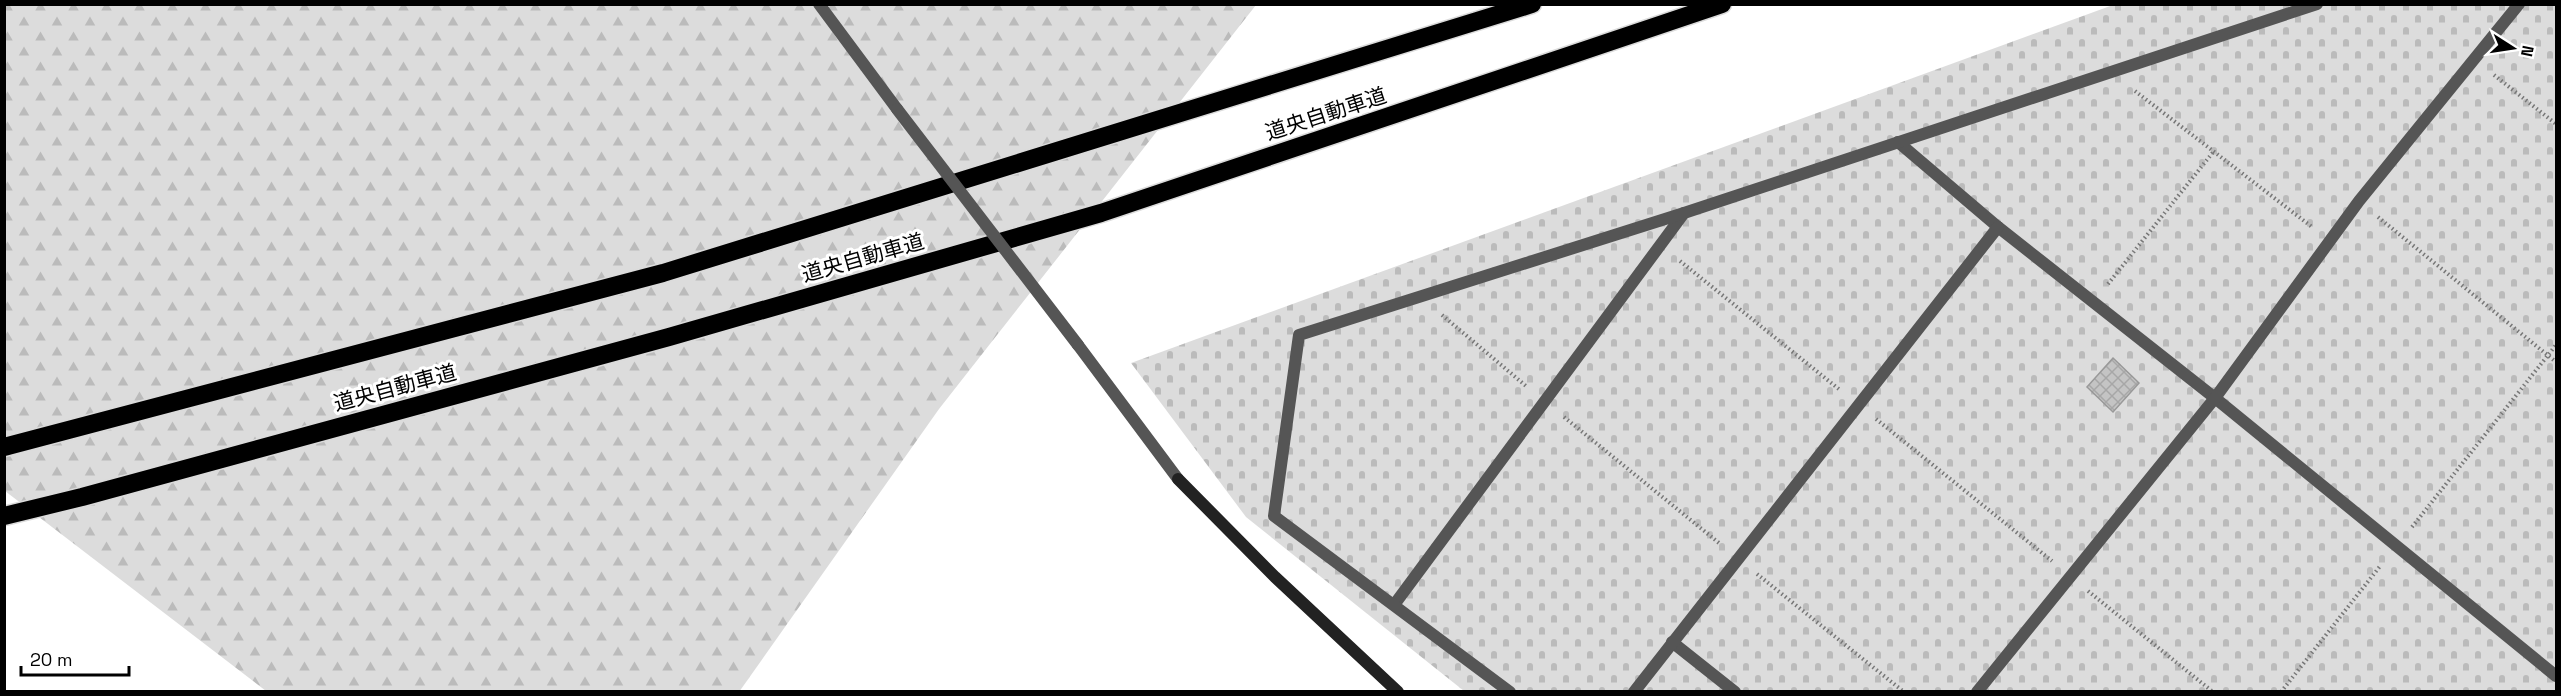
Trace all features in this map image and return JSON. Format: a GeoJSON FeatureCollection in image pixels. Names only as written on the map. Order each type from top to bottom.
{"type":"FeatureCollection","features":[{"type":"Feature","properties":{"kind":"highway","name":"道央自動車道"},"geometry":{"type":"LineString","coordinates":[[4,447],[663,273],[1532,4]]}},
{"type":"Feature","properties":{"kind":"highway","name":"道央自動車道"},"geometry":{"type":"LineString","coordinates":[[4,516],[82,497],[669,337],[1101,213],[1722,4]]}},
{"type":"Feature","properties":{"kind":"street"},"geometry":{"type":"LineString","coordinates":[[819,4],[1178,479],[1392,690]]}},
{"type":"Feature","properties":{"kind":"street"},"geometry":{"type":"LineString","coordinates":[[1509,692],[1274,516],[1299,335],[1684,213],[2317,4]]}},
{"type":"Feature","properties":{"kind":"street"},"geometry":{"type":"LineString","coordinates":[[1977,692],[2215,398],[2359,201],[2519,4]]}},
{"type":"Feature","properties":{"kind":"street"},"geometry":{"type":"LineString","coordinates":[[1898,142],[1998,227],[2215,398],[2556,676]]}},
{"type":"Feature","properties":{"kind":"street"},"geometry":{"type":"LineString","coordinates":[[1394,605],[1684,213]]}},
{"type":"Feature","properties":{"kind":"street"},"geometry":{"type":"LineString","coordinates":[[1634,692],[1998,227]]}},
{"type":"Feature","properties":{"kind":"street"},"geometry":{"type":"LineString","coordinates":[[1672,642],[1735,692]]}},
{"type":"Feature","properties":{"kind":"path"},"geometry":{"type":"LineString","coordinates":[[2474,60],[2556,124]]}},
{"type":"Feature","properties":{"kind":"path"},"geometry":{"type":"LineString","coordinates":[[2110,72],[2331,241]]}},
{"type":"Feature","properties":{"kind":"path"},"geometry":{"type":"LineString","coordinates":[[2094,303],[2214,151]]}},
{"type":"Feature","properties":{"kind":"path"},"geometry":{"type":"LineString","coordinates":[[2359,201],[2556,362]]}},
{"type":"Feature","properties":{"kind":"path"},"geometry":{"type":"LineString","coordinates":[[1661,245],[2213,692]]}},
{"type":"Feature","properties":{"kind":"path"},"geometry":{"type":"LineString","coordinates":[[1421,297],[1545,402],[1904,692]]}},
{"type":"Feature","properties":{"kind":"path"},"geometry":{"type":"LineString","coordinates":[[2280,692],[2556,345]]}},
{"type":"Feature","properties":{"kind":"green space"},"geometry":{"type":"Polygon","coordinates":[[[4,5],[1256,5],[939,409],[739,692],[266,691],[5,491],[4,5]]]}},
{"type":"Feature","properties":{"kind":"green space"},"geometry":{"type":"Polygon","coordinates":[[[2113,5],[2556,5],[2556,691],[1464,691],[1246,517],[1131,363],[2113,5]]]}},
{"type":"Feature","properties":{"kind":"building"},"geometry":{"type":"Polygon","coordinates":[[[2113,358],[2139,383],[2113,412],[2087,387],[2113,358]]]}}]}
